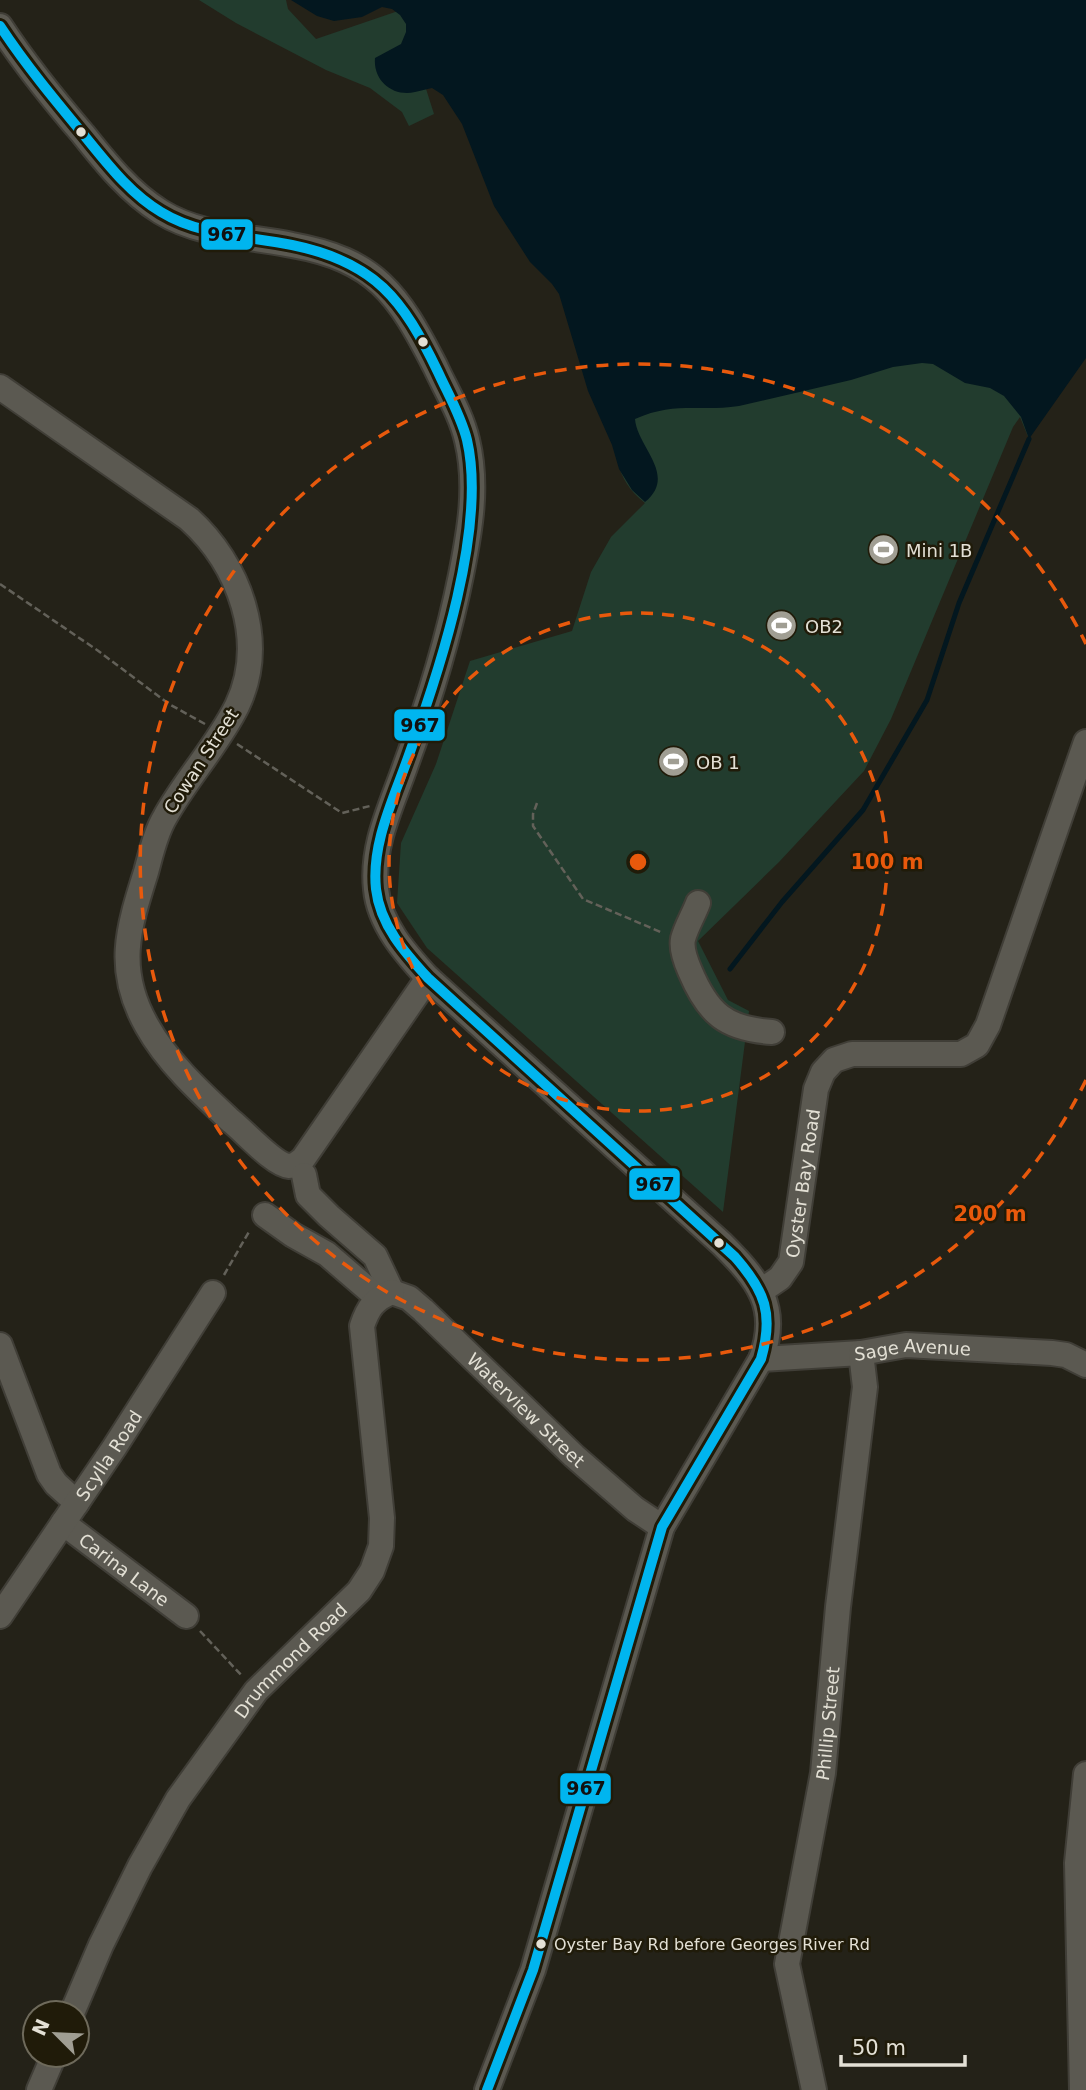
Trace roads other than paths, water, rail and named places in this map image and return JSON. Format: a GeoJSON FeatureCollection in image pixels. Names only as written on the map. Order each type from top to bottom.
{"type":"FeatureCollection","features":[{"type":"Feature","properties":{"kind":"street"},"geometry":{"type":"LineString","coordinates":[[0,26],[36,78],[115,173],[136,194],[162,213],[219,233],[323,251],[351,261],[376,277],[413,323],[453,404],[466,438],[472,471],[472,506],[452,622],[435,681],[382,829],[375,859],[376,892],[386,919],[402,949],[428,978],[722,1244],[755,1278],[767,1312],[768,1332],[761,1359],[662,1527],[533,1970],[487,2090]]}},
{"type":"Feature","properties":{"kind":"street","name":"Cowan Street"},"geometry":{"type":"LineString","coordinates":[[0,387],[177,509],[202,530],[235,580],[243,601],[250,643],[243,690],[221,733],[159,828],[130,925],[127,944],[131,984],[146,1026],[164,1051],[210,1101],[281,1163],[304,1167]]}},
{"type":"Feature","properties":{"kind":"street","name":"Oyster Bay Road"},"geometry":{"type":"LineString","coordinates":[[761,1291],[780,1278],[791,1262],[816,1089],[823,1072],[834,1060],[852,1054],[961,1054],[977,1045],[988,1025],[1086,742]]}},
{"type":"Feature","properties":{"kind":"street"},"geometry":{"type":"LineString","coordinates":[[698,903],[682,941],[685,962],[700,995],[716,1013],[742,1028],[772,1032]]}},
{"type":"Feature","properties":{"kind":"street"},"geometry":{"type":"LineString","coordinates":[[385,1295],[375,1256],[308,1195],[304,1167],[428,978]]}},
{"type":"Feature","properties":{"kind":"street","name":"Waterview Street"},"geometry":{"type":"LineString","coordinates":[[265,1215],[385,1295],[409,1298],[575,1456],[635,1509],[662,1527]]}},
{"type":"Feature","properties":{"kind":"street","name":"Scylla Road"},"geometry":{"type":"LineString","coordinates":[[0,1616],[214,1293]]}},
{"type":"Feature","properties":{"kind":"street","name":"Drummond Road"},"geometry":{"type":"LineString","coordinates":[[78,1999],[140,1866],[178,1799],[256,1691],[359,1591],[372,1571],[381,1546],[382,1518],[362,1326],[368,1310],[385,1295]]}},
{"type":"Feature","properties":{"kind":"street","name":"Carina Lane"},"geometry":{"type":"LineString","coordinates":[[0,1345],[49,1474],[70,1513],[186,1616]]}},
{"type":"Feature","properties":{"kind":"street","name":"Sage Avenue"},"geometry":{"type":"LineString","coordinates":[[761,1359],[861,1353],[906,1345],[1076,1360]]}},
{"type":"Feature","properties":{"kind":"street","name":"Phillip Street"},"geometry":{"type":"LineString","coordinates":[[814,2090],[787,1964],[823,1773],[838,1607],[865,1388],[861,1353]]}},
{"type":"Feature","properties":{"kind":"street"},"geometry":{"type":"LineString","coordinates":[[1082,2090],[1077,1863],[1086,1774]]}},
{"type":"Feature","properties":{"kind":"street"},"geometry":{"type":"LineString","coordinates":[[39,2090],[48,2069]]}},
{"type":"Feature","properties":{"kind":"water"},"geometry":{"type":"Polygon","coordinates":[[[291,0],[1086,0],[1086,358],[1029,439],[1021,417],[1004,396],[990,388],[965,383],[933,364],[922,363],[893,367],[851,380],[739,406],[663,410],[649,414],[635,419],[657,471],[658,482],[645,502],[632,490],[619,469],[612,445],[588,391],[559,294],[530,262],[494,206],[462,124],[443,95],[432,88],[399,92],[386,86],[377,74],[375,58],[401,44],[406,32],[406,24],[400,15],[392,9],[382,7],[362,17],[334,21],[317,16],[291,0]]]}},
{"type":"Feature","properties":{"kind":"waterway"},"geometry":{"type":"LineString","coordinates":[[730,969],[782,902],[863,810],[927,700],[959,603],[1029,439]]}},
{"type":"Feature","properties":{"kind":"place","name":"Mini 1B"},"geometry":{"type":"Point","coordinates":[883,550]}},
{"type":"Feature","properties":{"kind":"place","name":"OB2"},"geometry":{"type":"Point","coordinates":[782,626]}},
{"type":"Feature","properties":{"kind":"place","name":"OB 1"},"geometry":{"type":"Point","coordinates":[673,762]}},
{"type":"Feature","properties":{"kind":"place","name":"Oyster Bay Rd before Georges River Rd"},"geometry":{"type":"Point","coordinates":[541,1944]}}]}
